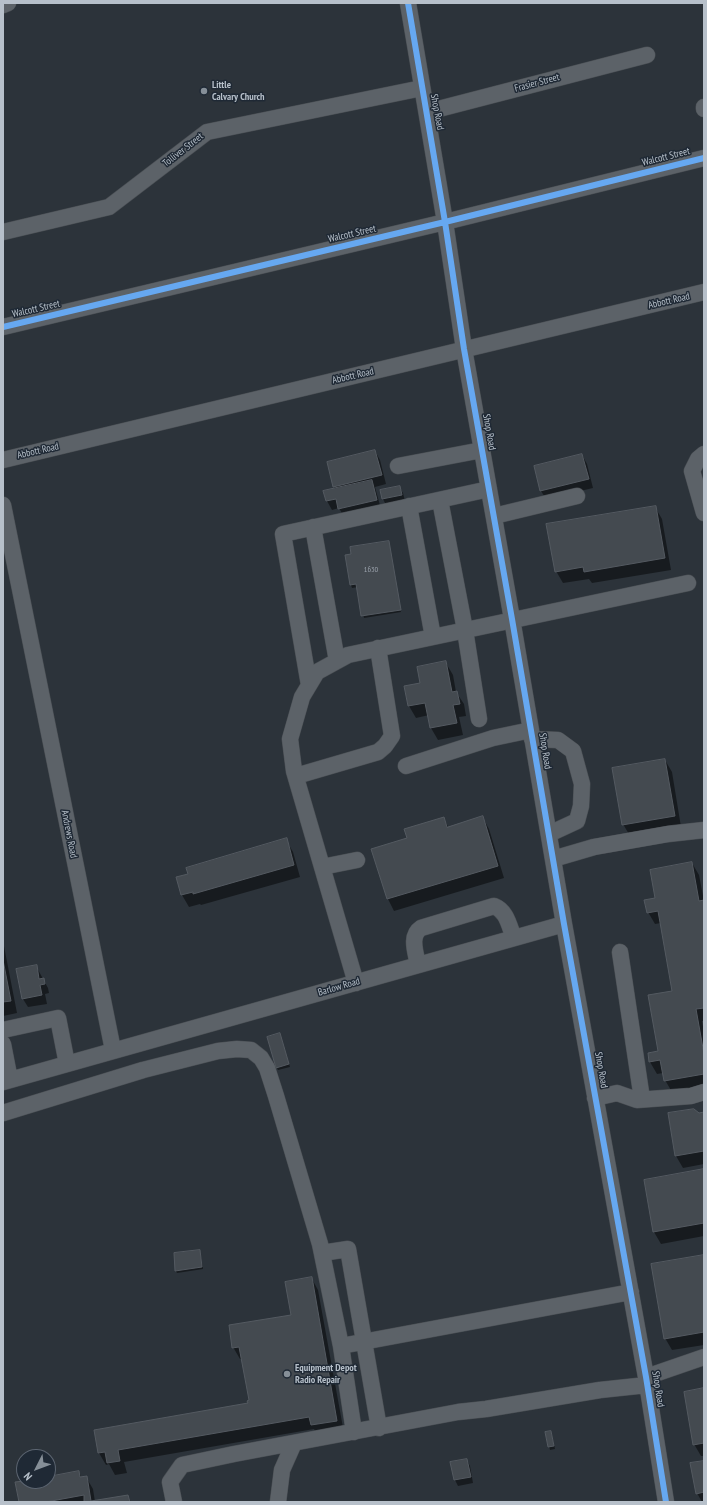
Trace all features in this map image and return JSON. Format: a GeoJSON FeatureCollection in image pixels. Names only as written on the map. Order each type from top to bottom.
{"type":"FeatureCollection","features":[{"type":"Feature","properties":{"kind":"street"},"geometry":{"type":"LineString","coordinates":[[3,5],[8,3]]}},
{"type":"Feature","properties":{"kind":"street","name":"Shop Road"},"geometry":{"type":"LineString","coordinates":[[408,3],[445,222],[464,349],[532,734],[548,834],[647,1381],[666,1502]]}},
{"type":"Feature","properties":{"kind":"street","name":"Frasier Street"},"geometry":{"type":"LineString","coordinates":[[427,112],[647,55]]}},
{"type":"Feature","properties":{"kind":"street","name":"Tolliver Street"},"geometry":{"type":"LineString","coordinates":[[3,232],[109,207],[207,132],[422,88]]}},
{"type":"Feature","properties":{"kind":"street","name":"Walcott Street"},"geometry":{"type":"LineString","coordinates":[[3,327],[445,222],[704,158]]}},
{"type":"Feature","properties":{"kind":"street","name":"Abbott Road"},"geometry":{"type":"LineString","coordinates":[[3,460],[704,292]]}},
{"type":"Feature","properties":{"kind":"street"},"geometry":{"type":"LineString","coordinates":[[398,466],[482,450]]}},
{"type":"Feature","properties":{"kind":"street"},"geometry":{"type":"LineString","coordinates":[[704,454],[698,459],[692,472],[704,513]]}},
{"type":"Feature","properties":{"kind":"street"},"geometry":{"type":"LineString","coordinates":[[309,685],[283,534],[489,489]]}},
{"type":"Feature","properties":{"kind":"street"},"geometry":{"type":"LineString","coordinates":[[494,516],[577,496]]}},
{"type":"Feature","properties":{"kind":"street"},"geometry":{"type":"LineString","coordinates":[[440,500],[465,630],[479,719]]}},
{"type":"Feature","properties":{"kind":"street","name":"Andrews Road"},"geometry":{"type":"LineString","coordinates":[[3,505],[113,1050]]}},
{"type":"Feature","properties":{"kind":"street"},"geometry":{"type":"LineString","coordinates":[[409,506],[433,636]]}},
{"type":"Feature","properties":{"kind":"street"},"geometry":{"type":"LineString","coordinates":[[313,527],[337,661]]}},
{"type":"Feature","properties":{"kind":"street"},"geometry":{"type":"LineString","coordinates":[[356,982],[296,776],[290,739],[302,697],[318,672],[348,655],[688,583]]}},
{"type":"Feature","properties":{"kind":"street"},"geometry":{"type":"LineString","coordinates":[[296,776],[378,752],[385,746],[392,736],[378,648]]}},
{"type":"Feature","properties":{"kind":"street"},"geometry":{"type":"LineString","coordinates":[[406,766],[492,738],[532,734],[558,740],[573,750],[582,784],[581,806],[577,821],[548,834]]}},
{"type":"Feature","properties":{"kind":"street"},"geometry":{"type":"LineString","coordinates":[[553,860],[594,847],[668,834],[704,830]]}},
{"type":"Feature","properties":{"kind":"street"},"geometry":{"type":"LineString","coordinates":[[322,867],[357,860]]}},
{"type":"Feature","properties":{"kind":"street"},"geometry":{"type":"LineString","coordinates":[[418,965],[413,938],[420,928],[494,906],[504,913],[514,938]]}},
{"type":"Feature","properties":{"kind":"street","name":"Barlow Road"},"geometry":{"type":"LineString","coordinates":[[113,1050],[564,924]]}},
{"type":"Feature","properties":{"kind":"street"},"geometry":{"type":"LineString","coordinates":[[620,952],[642,1099]]}},
{"type":"Feature","properties":{"kind":"street"},"geometry":{"type":"LineString","coordinates":[[3,1030],[58,1018],[66,1064]]}},
{"type":"Feature","properties":{"kind":"street"},"geometry":{"type":"LineString","coordinates":[[3,1044],[7,1081],[113,1050]]}},
{"type":"Feature","properties":{"kind":"street"},"geometry":{"type":"LineString","coordinates":[[3,1113],[143,1070],[210,1053],[237,1049],[251,1050],[261,1058],[267,1068],[322,1253],[341,1346],[354,1432]]}},
{"type":"Feature","properties":{"kind":"street"},"geometry":{"type":"LineString","coordinates":[[595,1098],[617,1093],[637,1100],[691,1096],[704,1092]]}},
{"type":"Feature","properties":{"kind":"street"},"geometry":{"type":"LineString","coordinates":[[322,1253],[348,1249],[378,1428]]}},
{"type":"Feature","properties":{"kind":"street"},"geometry":{"type":"LineString","coordinates":[[341,1346],[631,1292]]}},
{"type":"Feature","properties":{"kind":"street"},"geometry":{"type":"LineString","coordinates":[[174,1502],[170,1482],[182,1466],[458,1412],[486,1409],[647,1381],[704,1357]]}},
{"type":"Feature","properties":{"kind":"street"},"geometry":{"type":"LineString","coordinates":[[278,1502],[282,1470],[294,1443]]}},
{"type":"Feature","properties":{"kind":"building"},"geometry":{"type":"Polygon","coordinates":[[[375,450],[382,475],[333,487],[327,462],[375,450]]]}},
{"type":"Feature","properties":{"kind":"building"},"geometry":{"type":"Polygon","coordinates":[[[582,454],[589,479],[540,491],[534,466],[582,454]]]}},
{"type":"Feature","properties":{"kind":"building"},"geometry":{"type":"Polygon","coordinates":[[[372,480],[377,500],[338,509],[336,499],[326,501],[323,491],[372,480]]]}},
{"type":"Feature","properties":{"kind":"building"},"geometry":{"type":"Polygon","coordinates":[[[400,486],[402,495],[382,499],[380,490],[400,486]]]}},
{"type":"Feature","properties":{"kind":"building"},"geometry":{"type":"Polygon","coordinates":[[[656,506],[665,558],[584,572],[583,567],[555,572],[546,524],[656,506]]]}},
{"type":"Feature","properties":{"kind":"building"},"geometry":{"type":"Polygon","coordinates":[[[389,541],[401,610],[361,616],[356,584],[350,585],[345,555],[351,554],[350,547],[389,541]]]}},
{"type":"Feature","properties":{"kind":"building"},"geometry":{"type":"Polygon","coordinates":[[[446,661],[452,692],[457,691],[460,704],[453,705],[457,723],[430,728],[425,703],[408,706],[404,686],[420,683],[417,667],[446,661]]]}},
{"type":"Feature","properties":{"kind":"building"},"geometry":{"type":"Polygon","coordinates":[[[665,759],[675,816],[622,825],[612,768],[665,759]]]}},
{"type":"Feature","properties":{"kind":"building"},"geometry":{"type":"Polygon","coordinates":[[[483,816],[498,866],[387,899],[371,849],[407,838],[404,829],[444,817],[447,827],[483,816]]]}},
{"type":"Feature","properties":{"kind":"building"},"geometry":{"type":"Polygon","coordinates":[[[287,838],[294,865],[193,894],[193,892],[181,895],[176,877],[188,874],[186,868],[287,838]]]}},
{"type":"Feature","properties":{"kind":"building"},"geometry":{"type":"Polygon","coordinates":[[[692,862],[699,901],[704,900],[704,1008],[696,1009],[704,1054],[704,1074],[664,1081],[660,1060],[649,1062],[648,1053],[658,1051],[648,995],[672,991],[658,911],[647,913],[644,900],[655,898],[650,870],[692,862]]]}},
{"type":"Feature","properties":{"kind":"building"},"geometry":{"type":"Polygon","coordinates":[[[3,960],[11,1001],[3,1002],[3,960]]]}},
{"type":"Feature","properties":{"kind":"building"},"geometry":{"type":"Polygon","coordinates":[[[37,965],[39,979],[44,978],[45,984],[40,985],[42,995],[22,999],[16,969],[37,965]]]}},
{"type":"Feature","properties":{"kind":"building"},"geometry":{"type":"Polygon","coordinates":[[[280,1033],[289,1064],[276,1068],[267,1037],[280,1033]]]}},
{"type":"Feature","properties":{"kind":"building"},"geometry":{"type":"Polygon","coordinates":[[[694,1109],[699,1113],[704,1112],[704,1151],[675,1156],[668,1113],[694,1109]]]}},
{"type":"Feature","properties":{"kind":"building"},"geometry":{"type":"Polygon","coordinates":[[[704,1169],[704,1223],[653,1232],[644,1180],[704,1169]]]}},
{"type":"Feature","properties":{"kind":"building"},"geometry":{"type":"Polygon","coordinates":[[[200,1250],[202,1267],[175,1271],[174,1253],[200,1250]]]}},
{"type":"Feature","properties":{"kind":"building"},"geometry":{"type":"Polygon","coordinates":[[[704,1255],[704,1332],[664,1339],[651,1264],[704,1255]]]}},
{"type":"Feature","properties":{"kind":"building","name":"Equipment Depot Radio Repair"},"geometry":{"type":"Polygon","coordinates":[[[312,1277],[337,1421],[311,1425],[309,1417],[118,1450],[120,1461],[107,1463],[105,1452],[98,1453],[94,1430],[248,1403],[247,1401],[249,1400],[239,1347],[232,1348],[229,1325],[291,1315],[285,1282],[312,1277]]]}},
{"type":"Feature","properties":{"kind":"building"},"geometry":{"type":"Polygon","coordinates":[[[704,1388],[704,1443],[693,1445],[684,1392],[704,1388]]]}},
{"type":"Feature","properties":{"kind":"building"},"geometry":{"type":"Polygon","coordinates":[[[551,1431],[554,1446],[548,1447],[545,1432],[551,1431]]]}},
{"type":"Feature","properties":{"kind":"building"},"geometry":{"type":"Polygon","coordinates":[[[467,1459],[471,1477],[454,1480],[450,1462],[467,1459]]]}},
{"type":"Feature","properties":{"kind":"building"},"geometry":{"type":"Polygon","coordinates":[[[704,1461],[704,1492],[696,1494],[690,1463],[704,1461]]]}},
{"type":"Feature","properties":{"kind":"building"},"geometry":{"type":"Polygon","coordinates":[[[79,1471],[80,1477],[87,1476],[91,1501],[128,1495],[130,1502],[84,1502],[84,1495],[46,1502],[19,1502],[16,1489],[56,1489],[56,1475],[79,1471]]]}},
{"type":"Feature","properties":{"kind":"cycle path"},"geometry":{"type":"LineString","coordinates":[[408,3],[445,222],[464,349],[564,924],[646,1377],[666,1502]]}},
{"type":"Feature","properties":{"kind":"cycle path"},"geometry":{"type":"LineString","coordinates":[[3,327],[445,222],[704,158]]}},
{"type":"Feature","properties":{"kind":"place","name":"Little Calvary Church"},"geometry":{"type":"Point","coordinates":[204,91]}},
{"type":"Feature","properties":{"kind":"place","name":"Equipment Depot Radio Repair"},"geometry":{"type":"Point","coordinates":[287,1374]}}]}
